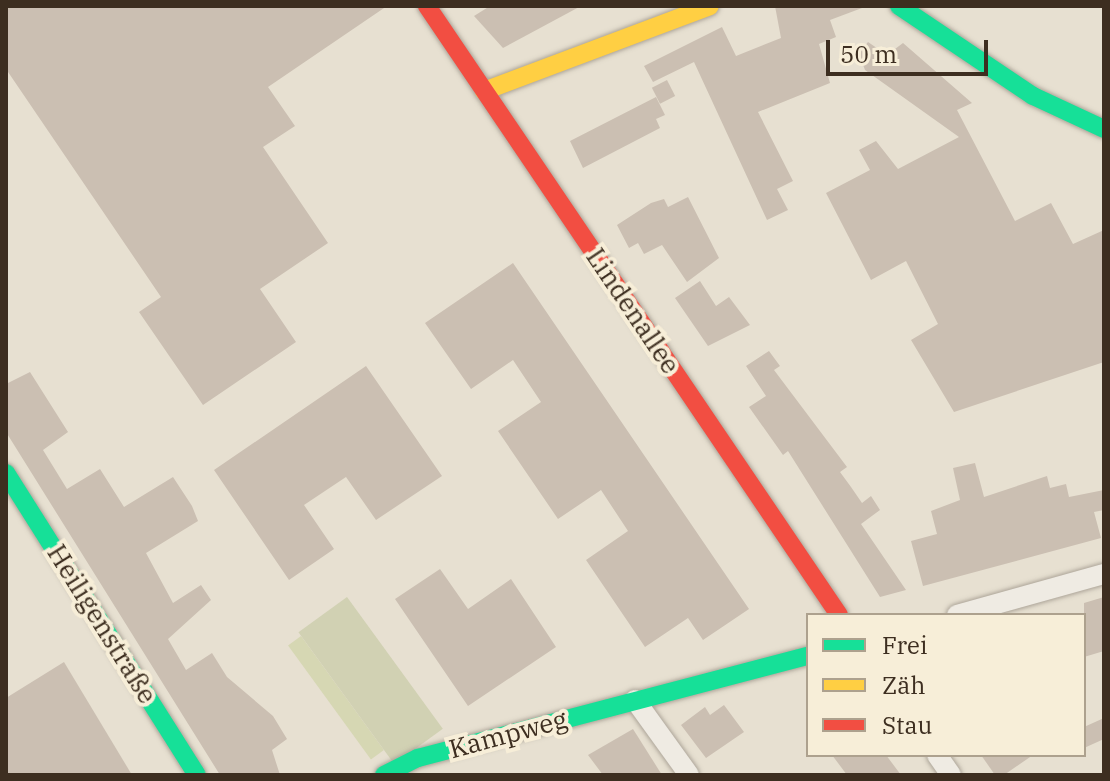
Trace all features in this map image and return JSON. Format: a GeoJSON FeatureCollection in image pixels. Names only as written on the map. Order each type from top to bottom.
{"type":"FeatureCollection","features":[{"type":"Feature","properties":{"kind":"street","name":"Lindenallee"},"geometry":{"type":"LineString","coordinates":[[427,6],[838,613]]}},
{"type":"Feature","properties":{"kind":"street"},"geometry":{"type":"LineString","coordinates":[[484,91],[710,6]]}},
{"type":"Feature","properties":{"kind":"street"},"geometry":{"type":"LineString","coordinates":[[899,6],[1033,96],[1104,129]]}},
{"type":"Feature","properties":{"kind":"street","name":"Heiligenstraße"},"geometry":{"type":"LineString","coordinates":[[6,473],[197,775]]}},
{"type":"Feature","properties":{"kind":"street"},"geometry":{"type":"LineString","coordinates":[[964,613],[1104,574]]}},
{"type":"Feature","properties":{"kind":"street","name":"Kampweg"},"geometry":{"type":"LineString","coordinates":[[384,775],[418,758],[806,657]]}},
{"type":"Feature","properties":{"kind":"street"},"geometry":{"type":"LineString","coordinates":[[635,700],[689,775]]}},
{"type":"Feature","properties":{"kind":"street"},"geometry":{"type":"LineString","coordinates":[[938,757],[951,775]]}},
{"type":"Feature","properties":{"kind":"green space"},"geometry":{"type":"Polygon","coordinates":[[[347,597],[443,729],[394,764],[298,632],[347,597]]]}},
{"type":"Feature","properties":{"kind":"green space"},"geometry":{"type":"Polygon","coordinates":[[[301,636],[384,750],[371,759],[288,645],[301,636]]]}},
{"type":"Feature","properties":{"kind":"building"},"geometry":{"type":"Polygon","coordinates":[[[6,6],[387,6],[268,87],[295,126],[263,147],[328,243],[260,289],[296,342],[203,405],[139,312],[161,297],[6,69],[6,6]]]}},
{"type":"Feature","properties":{"kind":"building"},"geometry":{"type":"Polygon","coordinates":[[[490,6],[581,6],[503,48],[474,16],[490,6]]]}},
{"type":"Feature","properties":{"kind":"building"},"geometry":{"type":"Polygon","coordinates":[[[775,6],[862,8],[830,20],[836,37],[819,44],[830,83],[758,112],[793,181],[777,189],[788,210],[767,220],[694,62],[653,82],[644,66],[722,27],[736,56],[781,38],[775,6]]]}},
{"type":"Feature","properties":{"kind":"building"},"geometry":{"type":"Polygon","coordinates":[[[868,42],[887,55],[903,43],[972,103],[957,110],[1015,221],[1051,203],[1073,244],[1104,230],[1104,362],[954,412],[911,340],[938,324],[906,261],[871,280],[826,193],[870,170],[859,150],[876,141],[898,169],[959,137],[865,70],[859,54],[868,42]]]}},
{"type":"Feature","properties":{"kind":"building"},"geometry":{"type":"Polygon","coordinates":[[[667,80],[675,96],[660,104],[652,88],[667,80]]]}},
{"type":"Feature","properties":{"kind":"building"},"geometry":{"type":"Polygon","coordinates":[[[656,97],[665,115],[656,119],[660,128],[583,168],[570,141],[656,97]]]}},
{"type":"Feature","properties":{"kind":"building"},"geometry":{"type":"Polygon","coordinates":[[[688,197],[719,258],[687,282],[662,245],[644,254],[638,243],[629,248],[617,225],[651,203],[664,199],[668,207],[688,197]]]}},
{"type":"Feature","properties":{"kind":"building"},"geometry":{"type":"Polygon","coordinates":[[[513,263],[749,609],[703,640],[688,618],[645,647],[586,560],[628,531],[601,490],[558,519],[498,431],[541,402],[513,360],[471,389],[425,323],[513,263]]]}},
{"type":"Feature","properties":{"kind":"building"},"geometry":{"type":"Polygon","coordinates":[[[700,281],[716,306],[729,297],[750,325],[708,346],[675,298],[700,281]]]}},
{"type":"Feature","properties":{"kind":"building"},"geometry":{"type":"Polygon","coordinates":[[[769,351],[780,366],[774,370],[847,467],[840,472],[862,503],[871,496],[880,510],[861,524],[906,590],[880,597],[788,451],[783,455],[749,407],[766,396],[746,366],[769,351]]]}},
{"type":"Feature","properties":{"kind":"building"},"geometry":{"type":"Polygon","coordinates":[[[366,366],[442,476],[376,520],[346,477],[304,505],[334,549],[289,580],[214,470],[366,366]]]}},
{"type":"Feature","properties":{"kind":"building"},"geometry":{"type":"Polygon","coordinates":[[[30,372],[68,432],[43,450],[67,489],[100,469],[124,507],[173,477],[192,506],[198,521],[146,553],[173,603],[201,585],[211,600],[168,639],[186,670],[212,653],[227,677],[273,716],[287,739],[272,750],[280,775],[220,775],[6,432],[6,384],[30,372]]]}},
{"type":"Feature","properties":{"kind":"building"},"geometry":{"type":"Polygon","coordinates":[[[975,463],[984,497],[1047,476],[1050,488],[1066,484],[1069,497],[1104,490],[1104,510],[1094,512],[1101,538],[923,586],[911,541],[937,534],[931,511],[960,500],[953,468],[975,463]]]}},
{"type":"Feature","properties":{"kind":"building"},"geometry":{"type":"Polygon","coordinates":[[[440,569],[468,609],[511,579],[556,647],[468,706],[395,599],[440,569]]]}},
{"type":"Feature","properties":{"kind":"building"},"geometry":{"type":"Polygon","coordinates":[[[1104,597],[1104,651],[1086,656],[1086,613],[1084,603],[1104,597]]]}},
{"type":"Feature","properties":{"kind":"building"},"geometry":{"type":"Polygon","coordinates":[[[64,662],[132,775],[6,775],[6,698],[64,662]]]}},
{"type":"Feature","properties":{"kind":"building"},"geometry":{"type":"Polygon","coordinates":[[[724,705],[744,732],[706,758],[681,725],[705,707],[710,715],[724,705]]]}},
{"type":"Feature","properties":{"kind":"building"},"geometry":{"type":"Polygon","coordinates":[[[1104,718],[1104,739],[1086,747],[1086,726],[1104,718]]]}},
{"type":"Feature","properties":{"kind":"building"},"geometry":{"type":"Polygon","coordinates":[[[633,729],[662,775],[603,775],[588,755],[633,729]]]}},
{"type":"Feature","properties":{"kind":"building"},"geometry":{"type":"Polygon","coordinates":[[[834,757],[888,757],[901,775],[847,775],[834,757]]]}},
{"type":"Feature","properties":{"kind":"building"},"geometry":{"type":"Polygon","coordinates":[[[982,757],[1030,757],[1004,775],[995,775],[982,757]]]}},
{"type":"Feature","properties":{"kind":"traffic: fast"},"geometry":{"type":"LineString","coordinates":[[899,6],[1033,96],[1104,129]]}},
{"type":"Feature","properties":{"kind":"traffic: fast"},"geometry":{"type":"LineString","coordinates":[[6,473],[197,775]]}},
{"type":"Feature","properties":{"kind":"traffic: fast"},"geometry":{"type":"LineString","coordinates":[[384,775],[418,758],[806,657]]}},
{"type":"Feature","properties":{"kind":"traffic: slow"},"geometry":{"type":"LineString","coordinates":[[484,91],[710,6]]}},
{"type":"Feature","properties":{"kind":"traffic: jam"},"geometry":{"type":"LineString","coordinates":[[427,6],[838,613]]}}]}
